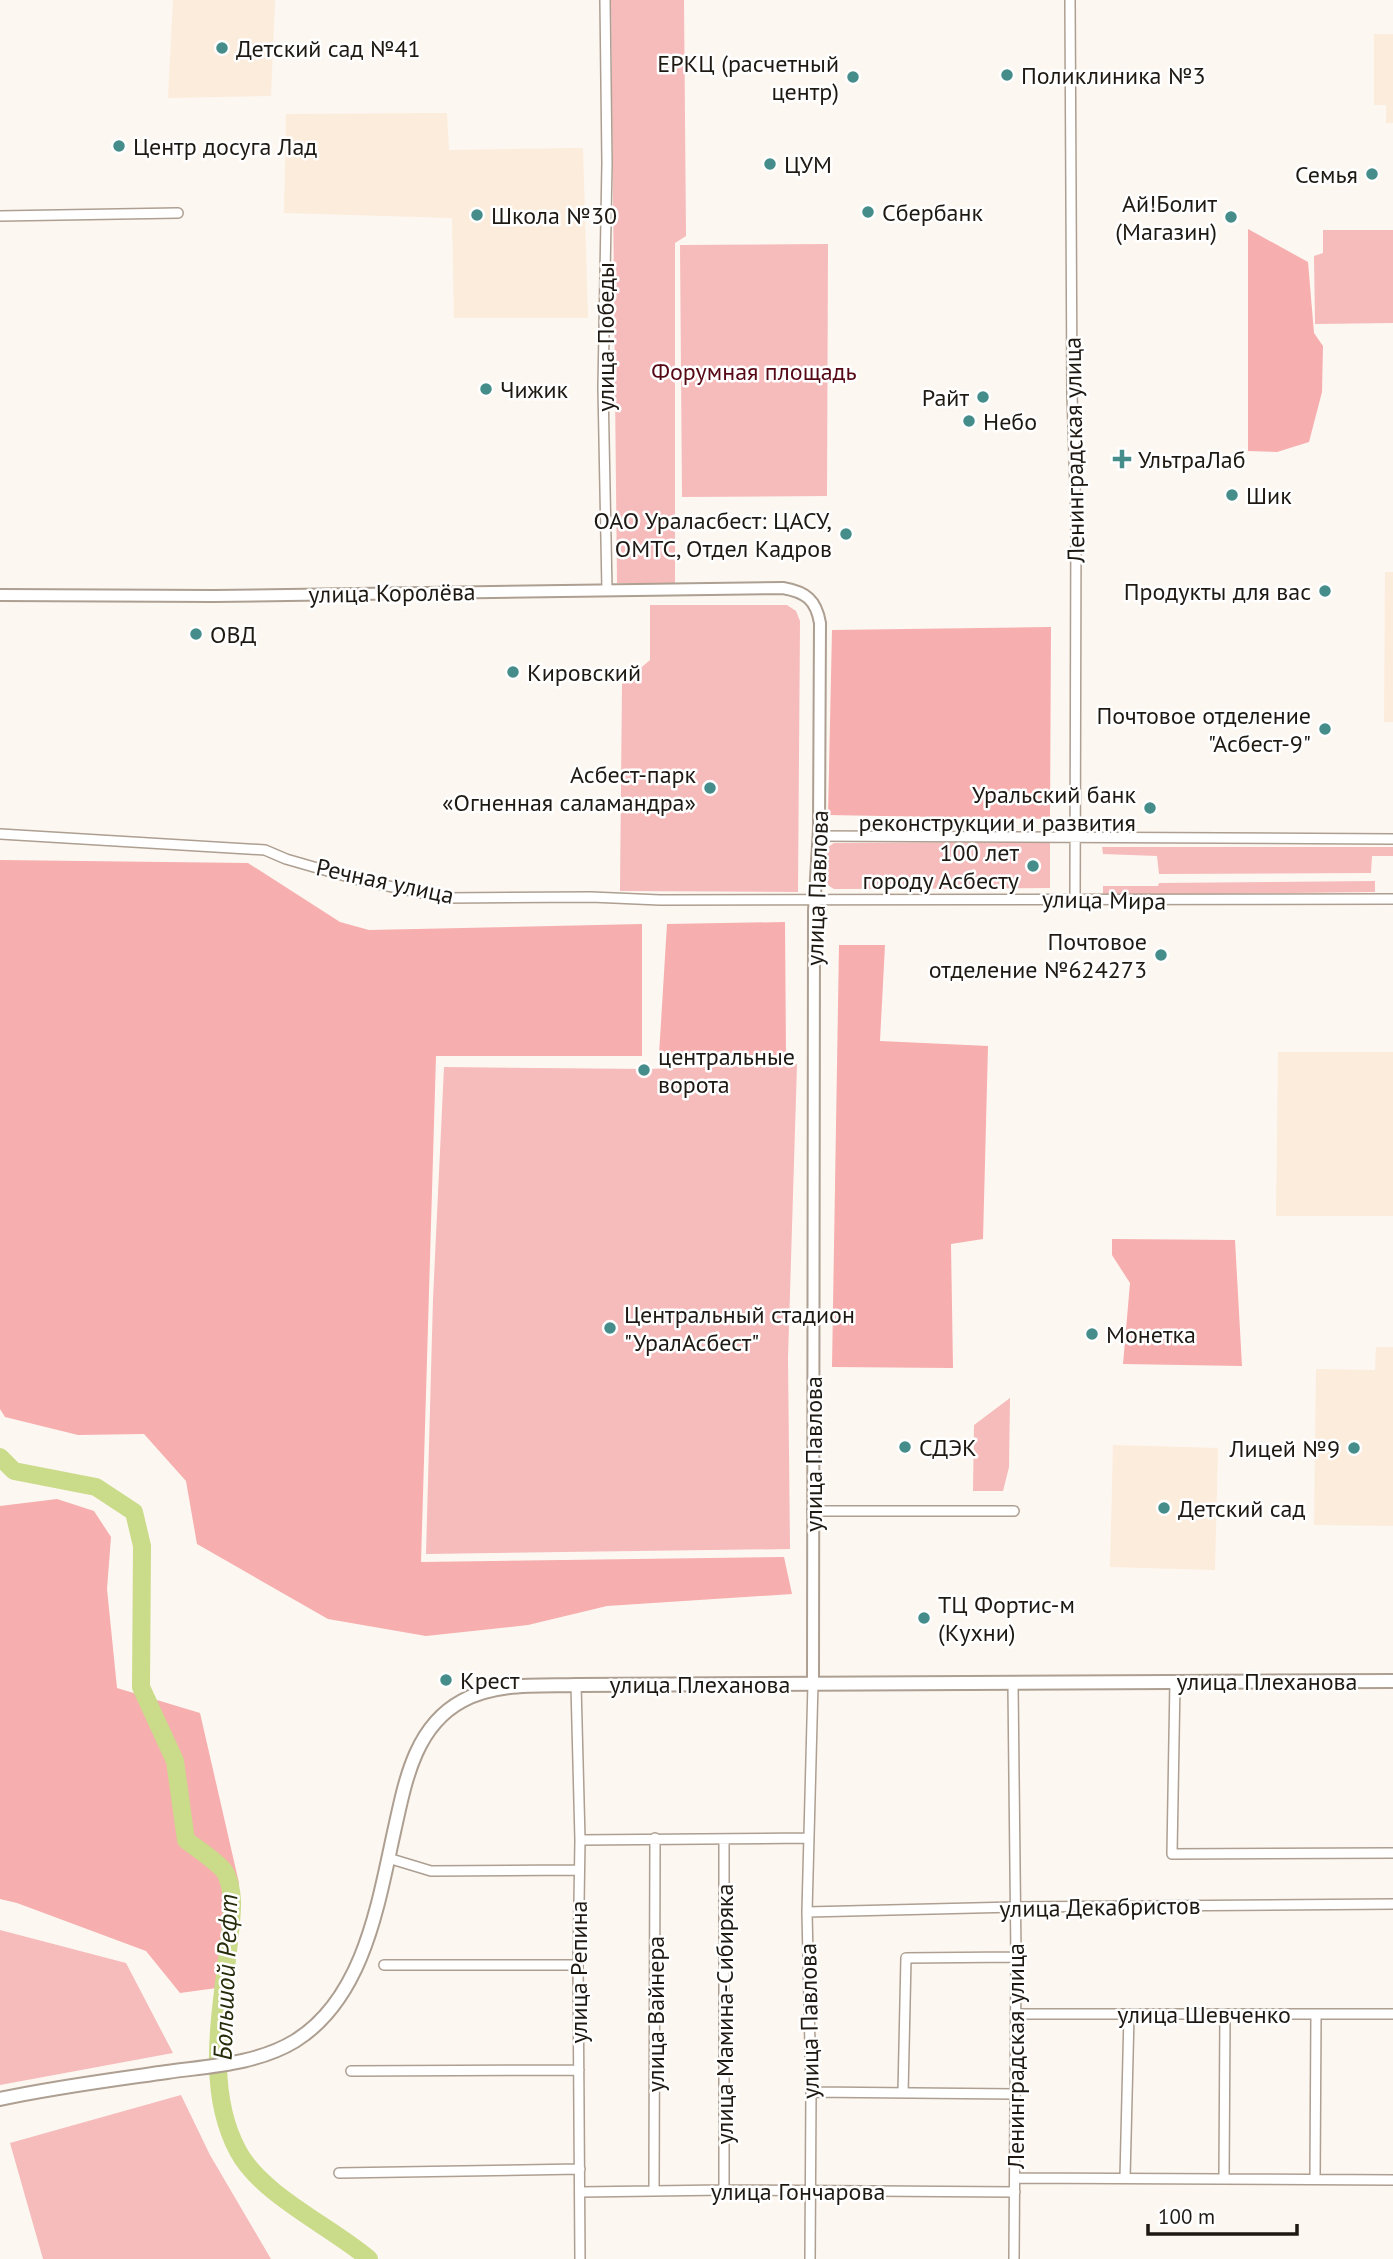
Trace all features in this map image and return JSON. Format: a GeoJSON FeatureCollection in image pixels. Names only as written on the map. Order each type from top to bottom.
{"type":"FeatureCollection","features":[{"type":"Feature","properties":{"kind":"main road","name":"улица Плеханова"},"geometry":{"type":"LineString","coordinates":[[0,2099],[73,2085],[237,2062],[274,2051],[295,2041],[329,2011],[357,1964],[376,1907],[412,1758],[431,1727],[448,1710],[464,1700],[499,1689],[576,1685],[1013,1685],[1175,1681],[1393,1681]]}},
{"type":"Feature","properties":{"kind":"street","name":"улица Победы"},"geometry":{"type":"LineString","coordinates":[[605,0],[607,163],[603,388],[607,590]]}},
{"type":"Feature","properties":{"kind":"street","name":"Ленинградская улица"},"geometry":{"type":"LineString","coordinates":[[1070,0],[1072,380],[1076,518],[1075,899]]}},
{"type":"Feature","properties":{"kind":"street"},"geometry":{"type":"LineString","coordinates":[[0,216],[178,212]]}},
{"type":"Feature","properties":{"kind":"street","name":"улица Королёва"},"geometry":{"type":"LineString","coordinates":[[0,596],[215,596],[783,588]]}},
{"type":"Feature","properties":{"kind":"street","name":"улица Павлова"},"geometry":{"type":"LineString","coordinates":[[783,588],[800,591],[808,597],[817,607],[820,623],[815,899],[813,1683],[807,1912],[811,2092],[810,2259]]}},
{"type":"Feature","properties":{"kind":"street","name":"Речная улица"},"geometry":{"type":"LineString","coordinates":[[0,834],[265,849],[286,859],[359,880],[446,898],[815,899]]}},
{"type":"Feature","properties":{"kind":"street"},"geometry":{"type":"LineString","coordinates":[[818,836],[1393,839]]}},
{"type":"Feature","properties":{"kind":"street","name":"улица Мира"},"geometry":{"type":"LineString","coordinates":[[815,899],[1393,900]]}},
{"type":"Feature","properties":{"kind":"street"},"geometry":{"type":"LineString","coordinates":[[812,1511],[1014,1511]]}},
{"type":"Feature","properties":{"kind":"street"},"geometry":{"type":"LineString","coordinates":[[1175,1681],[1172,1854],[1393,1853]]}},
{"type":"Feature","properties":{"kind":"street","name":"улица Репина"},"geometry":{"type":"LineString","coordinates":[[576,1685],[580,1840],[580,2259]]}},
{"type":"Feature","properties":{"kind":"street","name":"Ленинградская улица"},"geometry":{"type":"LineString","coordinates":[[1013,1685],[1016,1956],[1014,2259]]}},
{"type":"Feature","properties":{"kind":"street","name":"улица Вайнера"},"geometry":{"type":"LineString","coordinates":[[654,2190],[655,1838]]}},
{"type":"Feature","properties":{"kind":"street"},"geometry":{"type":"LineString","coordinates":[[580,1840],[808,1838]]}},
{"type":"Feature","properties":{"kind":"street","name":"улица Мамина-Сибиряка"},"geometry":{"type":"LineString","coordinates":[[724,1839],[724,2190]]}},
{"type":"Feature","properties":{"kind":"street"},"geometry":{"type":"LineString","coordinates":[[388,1858],[431,1871],[578,1870]]}},
{"type":"Feature","properties":{"kind":"street","name":"улица Декабристов"},"geometry":{"type":"LineString","coordinates":[[807,1912],[1015,1907],[1393,1904]]}},
{"type":"Feature","properties":{"kind":"street"},"geometry":{"type":"LineString","coordinates":[[903,2093],[906,1958],[1016,1956]]}},
{"type":"Feature","properties":{"kind":"street"},"geometry":{"type":"LineString","coordinates":[[384,1965],[578,1965]]}},
{"type":"Feature","properties":{"kind":"street","name":"улица Шевченко"},"geometry":{"type":"LineString","coordinates":[[1015,2014],[1393,2014]]}},
{"type":"Feature","properties":{"kind":"street"},"geometry":{"type":"LineString","coordinates":[[1224,2179],[1225,2014]]}},
{"type":"Feature","properties":{"kind":"street"},"geometry":{"type":"LineString","coordinates":[[1315,2179],[1316,2014]]}},
{"type":"Feature","properties":{"kind":"street"},"geometry":{"type":"LineString","coordinates":[[1125,2178],[1129,2015]]}},
{"type":"Feature","properties":{"kind":"street"},"geometry":{"type":"LineString","coordinates":[[351,2071],[579,2070]]}},
{"type":"Feature","properties":{"kind":"street"},"geometry":{"type":"LineString","coordinates":[[811,2092],[1014,2094]]}},
{"type":"Feature","properties":{"kind":"street"},"geometry":{"type":"LineString","coordinates":[[339,2173],[580,2169]]}},
{"type":"Feature","properties":{"kind":"street"},"geometry":{"type":"LineString","coordinates":[[1015,2178],[1393,2180]]}},
{"type":"Feature","properties":{"kind":"street","name":"улица Гончарова"},"geometry":{"type":"LineString","coordinates":[[581,2192],[1015,2192]]}},
{"type":"Feature","properties":{"kind":"shaded area","name":"Детский сад №41"},"geometry":{"type":"Polygon","coordinates":[[[173,0],[275,0],[271,96],[168,98],[173,0]]]}},
{"type":"Feature","properties":{"kind":"shaded area"},"geometry":{"type":"Polygon","coordinates":[[[1374,34],[1393,34],[1393,123],[1386,123],[1386,105],[1374,105],[1374,34]]]}},
{"type":"Feature","properties":{"kind":"shaded area","name":"Школа №30"},"geometry":{"type":"Polygon","coordinates":[[[447,113],[449,150],[583,148],[588,318],[454,318],[452,218],[284,213],[286,114],[447,113]]]}},
{"type":"Feature","properties":{"kind":"shaded area"},"geometry":{"type":"Polygon","coordinates":[[[1248,229],[1308,262],[1314,333],[1323,346],[1322,392],[1309,442],[1277,452],[1248,451],[1248,229]]]}},
{"type":"Feature","properties":{"kind":"shaded area"},"geometry":{"type":"Polygon","coordinates":[[[1385,572],[1393,572],[1393,722],[1384,722],[1385,572]]]}},
{"type":"Feature","properties":{"kind":"shaded area"},"geometry":{"type":"Polygon","coordinates":[[[1051,627],[1050,819],[828,815],[832,630],[1051,627]]]}},
{"type":"Feature","properties":{"kind":"shaded area"},"geometry":{"type":"Polygon","coordinates":[[[0,860],[248,863],[340,922],[369,930],[642,924],[642,1056],[436,1056],[421,1562],[784,1557],[792,1594],[607,1606],[528,1625],[426,1636],[328,1619],[197,1544],[186,1481],[144,1434],[78,1435],[5,1417],[0,1409],[0,860]]]}},
{"type":"Feature","properties":{"kind":"shaded area"},"geometry":{"type":"Polygon","coordinates":[[[785,922],[786,1055],[659,1055],[667,924],[785,922]]]}},
{"type":"Feature","properties":{"kind":"shaded area"},"geometry":{"type":"Polygon","coordinates":[[[839,945],[885,945],[880,1041],[988,1046],[983,1239],[951,1244],[953,1368],[832,1367],[839,945]]]}},
{"type":"Feature","properties":{"kind":"shaded area"},"geometry":{"type":"Polygon","coordinates":[[[1278,1052],[1393,1052],[1393,1216],[1276,1216],[1278,1052]]]}},
{"type":"Feature","properties":{"kind":"shaded area"},"geometry":{"type":"Polygon","coordinates":[[[1112,1239],[1235,1240],[1242,1366],[1123,1364],[1130,1283],[1112,1255],[1112,1239]]]}},
{"type":"Feature","properties":{"kind":"shaded area","name":"Лицей №9"},"geometry":{"type":"Polygon","coordinates":[[[1376,1347],[1393,1347],[1393,1526],[1314,1525],[1316,1369],[1375,1370],[1376,1347]]]}},
{"type":"Feature","properties":{"kind":"shaded area","name":"Детский сад"},"geometry":{"type":"Polygon","coordinates":[[[1113,1445],[1218,1448],[1215,1570],[1110,1567],[1113,1445]]]}},
{"type":"Feature","properties":{"kind":"shaded area"},"geometry":{"type":"Polygon","coordinates":[[[57,1499],[94,1511],[111,1537],[107,1589],[117,1688],[200,1713],[239,1883],[224,1987],[180,1993],[146,1951],[0,1899],[0,1506],[57,1499]]]}},
{"type":"Feature","properties":{"kind":"green space"},"geometry":{"type":"Polygon","coordinates":[[[611,0],[684,0],[686,236],[675,243],[675,583],[617,583],[611,0]]]}},
{"type":"Feature","properties":{"kind":"green space"},"geometry":{"type":"Polygon","coordinates":[[[1323,230],[1393,230],[1393,323],[1315,324],[1314,256],[1323,253],[1323,230]]]}},
{"type":"Feature","properties":{"kind":"green space","name":"Форумная площадь"},"geometry":{"type":"Polygon","coordinates":[[[828,244],[827,496],[682,497],[680,245],[828,244]]]}},
{"type":"Feature","properties":{"kind":"green space","name":"Асбест-парк «Огненная саламандра»"},"geometry":{"type":"Polygon","coordinates":[[[650,605],[787,605],[796,611],[800,621],[798,892],[620,891],[622,684],[650,660],[650,605]]]}},
{"type":"Feature","properties":{"kind":"green space"},"geometry":{"type":"Polygon","coordinates":[[[1050,842],[1050,888],[834,889],[821,881],[821,852],[834,843],[1050,842]]]}},
{"type":"Feature","properties":{"kind":"green space"},"geometry":{"type":"Polygon","coordinates":[[[1102,847],[1393,847],[1393,856],[1372,856],[1371,873],[1159,874],[1157,856],[1103,854],[1102,847]]]}},
{"type":"Feature","properties":{"kind":"green space"},"geometry":{"type":"Polygon","coordinates":[[[1375,881],[1375,892],[1103,895],[1103,886],[1158,886],[1159,883],[1375,881]]]}},
{"type":"Feature","properties":{"kind":"green space","name":"Центральный стадион \"УралАсбест\""},"geometry":{"type":"Polygon","coordinates":[[[797,1064],[788,1358],[790,1549],[426,1554],[433,1299],[444,1067],[648,1069],[797,1064]]]}},
{"type":"Feature","properties":{"kind":"green space"},"geometry":{"type":"Polygon","coordinates":[[[1010,1398],[1009,1467],[1003,1491],[973,1491],[974,1425],[1010,1398]]]}},
{"type":"Feature","properties":{"kind":"green space"},"geometry":{"type":"Polygon","coordinates":[[[0,1930],[126,1963],[173,2053],[0,2085],[0,1930]]]}},
{"type":"Feature","properties":{"kind":"green space"},"geometry":{"type":"Polygon","coordinates":[[[181,2095],[210,2155],[271,2259],[43,2259],[10,2143],[181,2095]]]}},
{"type":"Feature","properties":{"kind":"waterway","name":"Большой Рефт"},"geometry":{"type":"LineString","coordinates":[[0,1457],[14,1471],[96,1487],[134,1512],[142,1546],[141,1687],[175,1761],[186,1840],[223,1870],[231,1891],[232,1916],[218,2048],[221,2101],[228,2127],[238,2151],[263,2182],[369,2259]]}},
{"type":"Feature","properties":{"kind":"place","name":"Детский сад №41"},"geometry":{"type":"Point","coordinates":[222,48]}},
{"type":"Feature","properties":{"kind":"place","name":"Поликлиника №3"},"geometry":{"type":"Point","coordinates":[1007,75]}},
{"type":"Feature","properties":{"kind":"place","name":"ЕРКЦ (расчетный центр)"},"geometry":{"type":"Point","coordinates":[853,77]}},
{"type":"Feature","properties":{"kind":"place","name":"Центр досуга Лад"},"geometry":{"type":"Point","coordinates":[119,146]}},
{"type":"Feature","properties":{"kind":"place","name":"ЦУМ"},"geometry":{"type":"Point","coordinates":[770,164]}},
{"type":"Feature","properties":{"kind":"place","name":"Семья"},"geometry":{"type":"Point","coordinates":[1372,174]}},
{"type":"Feature","properties":{"kind":"place","name":"Сбербанк"},"geometry":{"type":"Point","coordinates":[868,212]}},
{"type":"Feature","properties":{"kind":"place","name":"Школа №30"},"geometry":{"type":"Point","coordinates":[477,215]}},
{"type":"Feature","properties":{"kind":"place","name":"Ай!Болит (Магазин)"},"geometry":{"type":"Point","coordinates":[1231,217]}},
{"type":"Feature","properties":{"kind":"place","name":"Чижик"},"geometry":{"type":"Point","coordinates":[486,389]}},
{"type":"Feature","properties":{"kind":"place","name":"Райт"},"geometry":{"type":"Point","coordinates":[983,397]}},
{"type":"Feature","properties":{"kind":"place","name":"Небо"},"geometry":{"type":"Point","coordinates":[969,421]}},
{"type":"Feature","properties":{"kind":"place","name":"УльтраЛаб"},"geometry":{"type":"Point","coordinates":[1122,459]}},
{"type":"Feature","properties":{"kind":"place","name":"Шик"},"geometry":{"type":"Point","coordinates":[1232,495]}},
{"type":"Feature","properties":{"kind":"place","name":"ОАО Ураласбест: ЦАСУ, ОМТС, Отдел Кадров"},"geometry":{"type":"Point","coordinates":[846,534]}},
{"type":"Feature","properties":{"kind":"place","name":"Продукты для вас"},"geometry":{"type":"Point","coordinates":[1325,591]}},
{"type":"Feature","properties":{"kind":"place","name":"ОВД"},"geometry":{"type":"Point","coordinates":[196,634]}},
{"type":"Feature","properties":{"kind":"place","name":"Кировский"},"geometry":{"type":"Point","coordinates":[513,672]}},
{"type":"Feature","properties":{"kind":"place","name":"Почтовое отделение \"Асбест-9\""},"geometry":{"type":"Point","coordinates":[1325,729]}},
{"type":"Feature","properties":{"kind":"place","name":"Асбест-парк «Огненная саламандра»"},"geometry":{"type":"Point","coordinates":[710,788]}},
{"type":"Feature","properties":{"kind":"place","name":"Уральский банк реконструкции и развития"},"geometry":{"type":"Point","coordinates":[1150,808]}},
{"type":"Feature","properties":{"kind":"place","name":"100 лет городу Асбесту"},"geometry":{"type":"Point","coordinates":[1033,866]}},
{"type":"Feature","properties":{"kind":"place","name":"Почтовое отделение №624273"},"geometry":{"type":"Point","coordinates":[1161,955]}},
{"type":"Feature","properties":{"kind":"place","name":"центральные ворота"},"geometry":{"type":"Point","coordinates":[644,1070]}},
{"type":"Feature","properties":{"kind":"place","name":"Центральный стадион \"УралАсбест\""},"geometry":{"type":"Point","coordinates":[610,1328]}},
{"type":"Feature","properties":{"kind":"place","name":"Монетка"},"geometry":{"type":"Point","coordinates":[1092,1334]}},
{"type":"Feature","properties":{"kind":"place","name":"СДЭК"},"geometry":{"type":"Point","coordinates":[905,1447]}},
{"type":"Feature","properties":{"kind":"place","name":"Лицей №9"},"geometry":{"type":"Point","coordinates":[1354,1448]}},
{"type":"Feature","properties":{"kind":"place","name":"Детский сад"},"geometry":{"type":"Point","coordinates":[1164,1508]}},
{"type":"Feature","properties":{"kind":"place","name":"ТЦ Фортис-м (Кухни)"},"geometry":{"type":"Point","coordinates":[924,1618]}},
{"type":"Feature","properties":{"kind":"place","name":"Крест"},"geometry":{"type":"Point","coordinates":[446,1680]}}]}
